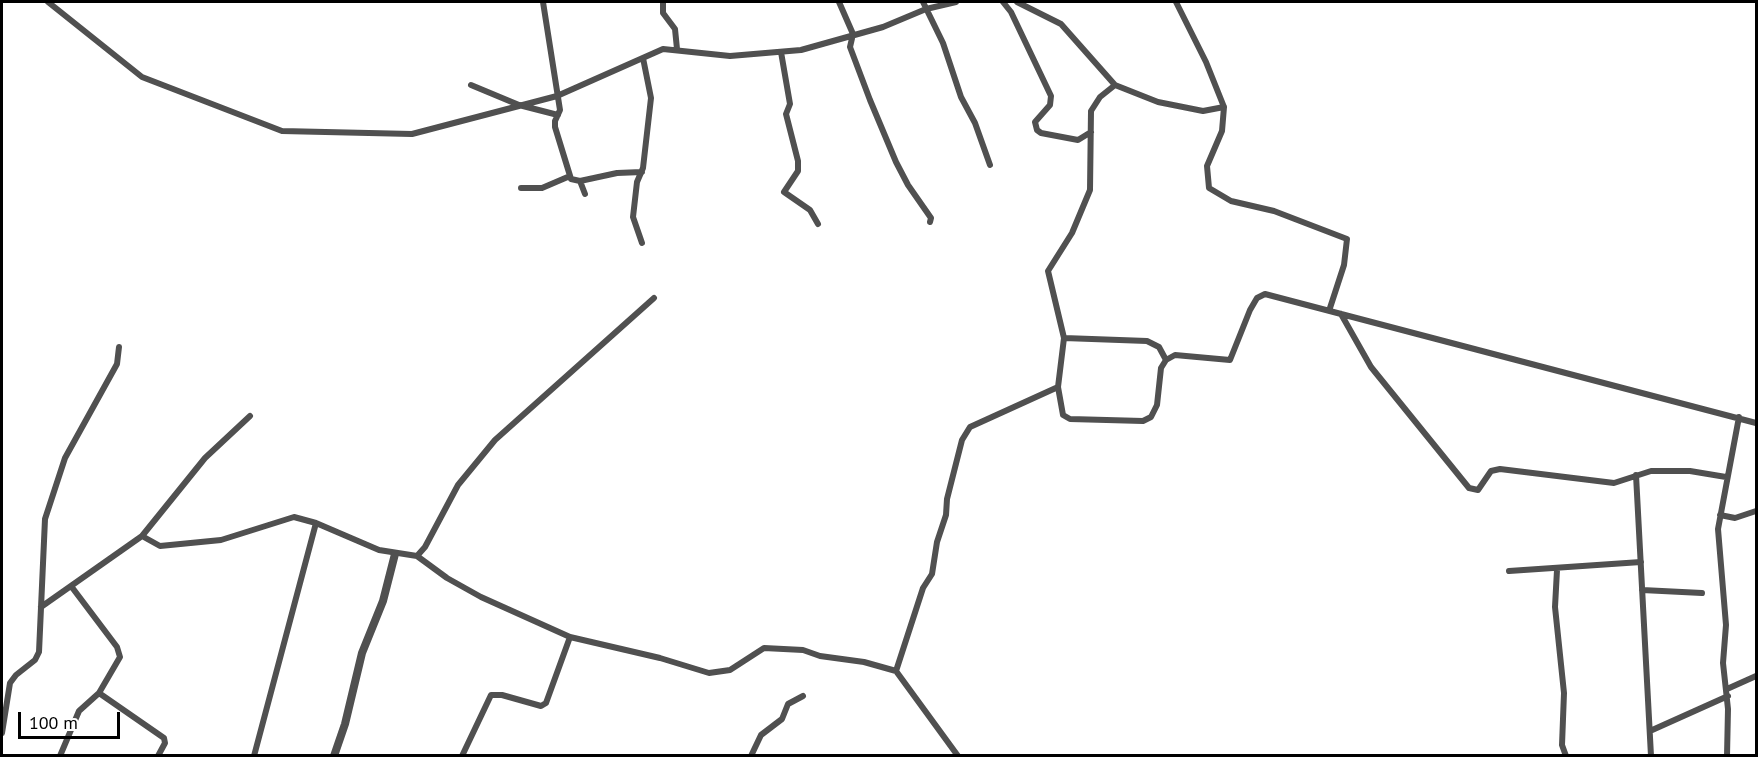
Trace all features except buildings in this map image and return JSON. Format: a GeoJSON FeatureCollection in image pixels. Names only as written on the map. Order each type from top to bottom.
{"type":"FeatureCollection","features":[{"type":"Feature","properties":{"kind":"street"},"geometry":{"type":"LineString","coordinates":[[48,2],[142,77],[282,131],[412,134],[557,96],[663,49],[730,56],[801,50],[883,27],[926,9],[956,2]]}},
{"type":"Feature","properties":{"kind":"street"},"geometry":{"type":"LineString","coordinates":[[543,2],[560,110],[555,127],[571,179],[580,181],[617,172],[642,172]]}},
{"type":"Feature","properties":{"kind":"street"},"geometry":{"type":"LineString","coordinates":[[663,2],[663,13],[675,29],[677,49]]}},
{"type":"Feature","properties":{"kind":"street"},"geometry":{"type":"LineString","coordinates":[[839,2],[853,34],[850,47],[870,100],[896,162],[931,218],[930,222]]}},
{"type":"Feature","properties":{"kind":"street"},"geometry":{"type":"LineString","coordinates":[[923,2],[943,43],[961,97],[975,123],[990,165]]}},
{"type":"Feature","properties":{"kind":"street"},"geometry":{"type":"LineString","coordinates":[[1003,2],[1011,12],[1051,96],[1050,105],[1035,122],[1037,130],[1041,133],[1078,140],[1091,132]]}},
{"type":"Feature","properties":{"kind":"street"},"geometry":{"type":"LineString","coordinates":[[1017,2],[1061,24],[1115,85],[1158,102],[1203,111],[1224,107]]}},
{"type":"Feature","properties":{"kind":"street"},"geometry":{"type":"LineString","coordinates":[[1176,2],[1206,62],[1224,107],[1222,131],[1207,166],[1209,188],[1231,201],[1274,211],[1347,239],[1344,265],[1329,311]]}},
{"type":"Feature","properties":{"kind":"street"},"geometry":{"type":"LineString","coordinates":[[782,52],[790,104],[786,114],[798,161],[798,171],[784,192],[810,210],[818,224]]}},
{"type":"Feature","properties":{"kind":"street"},"geometry":{"type":"LineString","coordinates":[[642,243],[633,217],[637,182],[642,172],[651,98],[643,58]]}},
{"type":"Feature","properties":{"kind":"street"},"geometry":{"type":"LineString","coordinates":[[1115,85],[1095,102],[1091,111],[1090,190],[1072,233],[1048,271],[1064,338],[1058,387],[1063,415],[1070,419],[1143,421],[1154,414],[1161,368],[1166,360],[1175,355],[1230,360],[1250,310],[1257,298],[1265,294],[1407,329],[1756,423]]}},
{"type":"Feature","properties":{"kind":"street"},"geometry":{"type":"LineString","coordinates":[[471,86],[519,105],[558,115]]}},
{"type":"Feature","properties":{"kind":"street"},"geometry":{"type":"LineString","coordinates":[[521,188],[542,188],[570,176]]}},
{"type":"Feature","properties":{"kind":"street"},"geometry":{"type":"LineString","coordinates":[[580,181],[585,194]]}},
{"type":"Feature","properties":{"kind":"street"},"geometry":{"type":"LineString","coordinates":[[417,556],[425,547],[459,485],[495,440],[654,298]]}},
{"type":"Feature","properties":{"kind":"street"},"geometry":{"type":"LineString","coordinates":[[1341,314],[1371,367],[1469,489],[1478,490],[1491,471],[1500,469],[1614,483],[1651,471],[1690,471],[1726,477]]}},
{"type":"Feature","properties":{"kind":"street"},"geometry":{"type":"LineString","coordinates":[[1064,338],[1147,341],[1159,347],[1166,360]]}},
{"type":"Feature","properties":{"kind":"street"},"geometry":{"type":"LineString","coordinates":[[2,733],[10,683],[16,675],[35,660],[39,652],[45,519],[65,458],[117,364],[119,347]]}},
{"type":"Feature","properties":{"kind":"street"},"geometry":{"type":"LineString","coordinates":[[896,671],[923,588],[932,574],[937,542],[946,515],[947,499],[962,440],[970,427],[1058,387]]}},
{"type":"Feature","properties":{"kind":"street"},"geometry":{"type":"LineString","coordinates":[[40,607],[142,536],[205,458],[250,416]]}},
{"type":"Feature","properties":{"kind":"street"},"geometry":{"type":"LineString","coordinates":[[1727,756],[1727,692],[1723,663],[1726,625],[1719,539],[1726,477],[1739,417]]}},
{"type":"Feature","properties":{"kind":"street"},"geometry":{"type":"LineString","coordinates":[[1636,475],[1651,756]]}},
{"type":"Feature","properties":{"kind":"street"},"geometry":{"type":"LineString","coordinates":[[1720,515],[1735,518],[1756,511]]}},
{"type":"Feature","properties":{"kind":"street"},"geometry":{"type":"LineString","coordinates":[[142,536],[160,546],[221,540],[294,517],[316,523],[379,550],[417,556],[447,578],[481,597],[570,637],[660,658],[709,673],[730,670],[764,648],[803,650],[820,656],[896,671],[958,756]]}},
{"type":"Feature","properties":{"kind":"street"},"geometry":{"type":"LineString","coordinates":[[254,756],[316,523]]}},
{"type":"Feature","properties":{"kind":"street"},"geometry":{"type":"LineString","coordinates":[[334,756],[345,724],[362,653],[383,601],[395,554]]}},
{"type":"Feature","properties":{"kind":"street"},"geometry":{"type":"LineString","coordinates":[[1509,571],[1557,570],[1641,562]]}},
{"type":"Feature","properties":{"kind":"street"},"geometry":{"type":"LineString","coordinates":[[1557,570],[1555,607],[1564,693],[1562,746],[1566,756]]}},
{"type":"Feature","properties":{"kind":"street"},"geometry":{"type":"LineString","coordinates":[[60,756],[79,711],[99,693],[120,657],[117,647],[70,586]]}},
{"type":"Feature","properties":{"kind":"street"},"geometry":{"type":"LineString","coordinates":[[1642,590],[1702,593]]}},
{"type":"Feature","properties":{"kind":"street"},"geometry":{"type":"LineString","coordinates":[[462,756],[491,695],[502,695],[542,706],[546,703],[570,637]]}},
{"type":"Feature","properties":{"kind":"street"},"geometry":{"type":"LineString","coordinates":[[1650,731],[1756,676]]}},
{"type":"Feature","properties":{"kind":"street"},"geometry":{"type":"LineString","coordinates":[[99,693],[164,738],[165,743],[158,756]]}},
{"type":"Feature","properties":{"kind":"street"},"geometry":{"type":"LineString","coordinates":[[751,756],[761,735],[782,719],[788,704],[803,696]]}}]}
